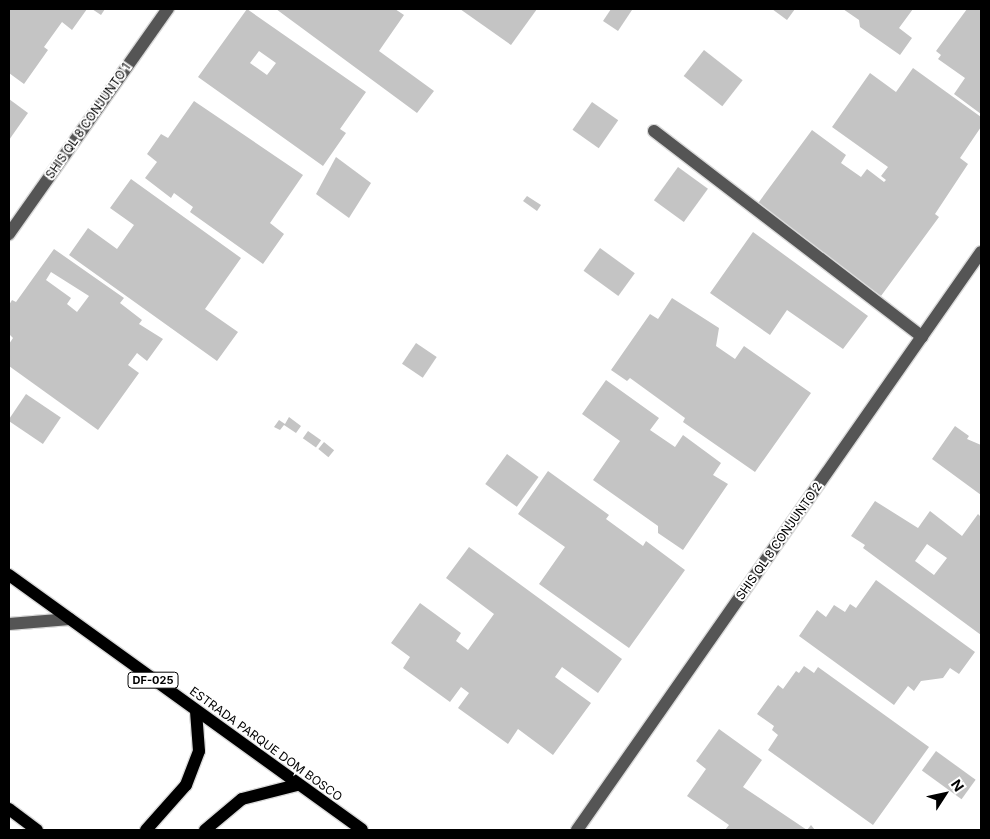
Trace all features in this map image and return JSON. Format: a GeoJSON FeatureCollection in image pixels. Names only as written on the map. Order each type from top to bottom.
{"type":"FeatureCollection","features":[{"type":"Feature","properties":{"kind":"main road","name":"ESTRADA PARQUE DOM BOSCO"},"geometry":{"type":"LineString","coordinates":[[9,575],[297,785],[362,830]]}},
{"type":"Feature","properties":{"kind":"main road"},"geometry":{"type":"LineString","coordinates":[[146,830],[186,785],[199,751],[196,711]]}},
{"type":"Feature","properties":{"kind":"main road"},"geometry":{"type":"LineString","coordinates":[[205,830],[242,799],[297,785]]}},
{"type":"Feature","properties":{"kind":"main road"},"geometry":{"type":"LineString","coordinates":[[9,809],[37,830]]}},
{"type":"Feature","properties":{"kind":"street","name":"SHIS QL 8 CONJUNTO 1"},"geometry":{"type":"LineString","coordinates":[[9,234],[168,9]]}},
{"type":"Feature","properties":{"kind":"street"},"geometry":{"type":"LineString","coordinates":[[654,131],[922,337]]}},
{"type":"Feature","properties":{"kind":"street","name":"SHIS QL 8 CONJUNTO 2"},"geometry":{"type":"LineString","coordinates":[[577,830],[981,252]]}},
{"type":"Feature","properties":{"kind":"street"},"geometry":{"type":"LineString","coordinates":[[9,624],[70,619]]}},
{"type":"Feature","properties":{"kind":"building"},"geometry":{"type":"Polygon","coordinates":[[[9,9],[87,9],[72,30],[62,22],[44,47],[48,50],[24,84],[9,73],[9,9]]]}},
{"type":"Feature","properties":{"kind":"building"},"geometry":{"type":"Polygon","coordinates":[[[92,9],[105,9],[101,15],[92,9]]]}},
{"type":"Feature","properties":{"kind":"building"},"geometry":{"type":"Polygon","coordinates":[[[247,9],[366,92],[340,129],[346,133],[323,166],[198,77],[247,9]],[[259,51],[250,63],[267,75],[276,63],[259,51]]]}},
{"type":"Feature","properties":{"kind":"building"},"geometry":{"type":"Polygon","coordinates":[[[276,9],[395,9],[404,15],[379,51],[434,91],[417,113],[276,9]]]}},
{"type":"Feature","properties":{"kind":"building"},"geometry":{"type":"Polygon","coordinates":[[[460,9],[537,9],[511,45],[460,9]]]}},
{"type":"Feature","properties":{"kind":"building"},"geometry":{"type":"Polygon","coordinates":[[[611,9],[632,10],[618,31],[603,21],[611,9]]]}},
{"type":"Feature","properties":{"kind":"building"},"geometry":{"type":"Polygon","coordinates":[[[772,9],[795,9],[787,20],[772,9]]]}},
{"type":"Feature","properties":{"kind":"building"},"geometry":{"type":"Polygon","coordinates":[[[843,9],[913,9],[899,28],[912,38],[900,55],[860,27],[859,20],[843,9]]]}},
{"type":"Feature","properties":{"kind":"building"},"geometry":{"type":"Polygon","coordinates":[[[967,9],[981,9],[981,114],[954,94],[965,78],[938,59],[941,55],[936,51],[967,9]]]}},
{"type":"Feature","properties":{"kind":"building"},"geometry":{"type":"Polygon","coordinates":[[[704,50],[743,80],[722,106],[684,76],[704,50]]]}},
{"type":"Feature","properties":{"kind":"building"},"geometry":{"type":"Polygon","coordinates":[[[913,68],[981,117],[981,127],[960,158],[968,164],[935,214],[939,217],[881,296],[756,206],[812,130],[846,155],[841,163],[861,177],[867,169],[884,182],[886,180],[881,176],[888,167],[832,127],[870,73],[896,92],[913,68]]]}},
{"type":"Feature","properties":{"kind":"building"},"geometry":{"type":"Polygon","coordinates":[[[9,99],[28,113],[9,140],[9,99]]]}},
{"type":"Feature","properties":{"kind":"building"},"geometry":{"type":"Polygon","coordinates":[[[194,101],[303,175],[270,223],[284,234],[263,264],[190,212],[193,207],[174,193],[171,198],[145,178],[157,162],[147,154],[161,134],[168,138],[194,101]]]}},
{"type":"Feature","properties":{"kind":"building"},"geometry":{"type":"Polygon","coordinates":[[[592,102],[618,120],[599,148],[572,130],[592,102]]]}},
{"type":"Feature","properties":{"kind":"building"},"geometry":{"type":"Polygon","coordinates":[[[336,157],[371,183],[349,218],[316,194],[336,157]]]}},
{"type":"Feature","properties":{"kind":"building"},"geometry":{"type":"Polygon","coordinates":[[[678,167],[708,189],[684,222],[654,200],[678,167]]]}},
{"type":"Feature","properties":{"kind":"building"},"geometry":{"type":"Polygon","coordinates":[[[131,179],[241,258],[205,309],[238,332],[217,361],[69,255],[88,228],[117,249],[134,225],[110,208],[131,179]]]}},
{"type":"Feature","properties":{"kind":"building"},"geometry":{"type":"Polygon","coordinates":[[[527,196],[541,205],[537,211],[523,201],[527,196]]]}},
{"type":"Feature","properties":{"kind":"building"},"geometry":{"type":"Polygon","coordinates":[[[753,232],[868,316],[843,349],[787,310],[770,335],[710,293],[753,232]]]}},
{"type":"Feature","properties":{"kind":"building"},"geometry":{"type":"Polygon","coordinates":[[[600,248],[635,273],[618,296],[584,271],[600,248]]]}},
{"type":"Feature","properties":{"kind":"building"},"geometry":{"type":"Polygon","coordinates":[[[54,249],[124,298],[120,303],[142,320],[139,324],[163,339],[147,361],[137,353],[128,365],[139,373],[98,430],[9,366],[9,344],[13,338],[9,334],[9,305],[12,300],[16,302],[54,249]],[[51,272],[46,280],[71,298],[67,304],[77,312],[89,296],[51,272]]]}},
{"type":"Feature","properties":{"kind":"building"},"geometry":{"type":"Polygon","coordinates":[[[672,298],[719,328],[716,346],[735,359],[744,346],[811,393],[755,472],[683,422],[685,418],[630,378],[627,381],[611,370],[650,314],[658,319],[672,298]]]}},
{"type":"Feature","properties":{"kind":"building"},"geometry":{"type":"Polygon","coordinates":[[[416,343],[437,357],[423,378],[402,364],[416,343]]]}},
{"type":"Feature","properties":{"kind":"building"},"geometry":{"type":"Polygon","coordinates":[[[606,380],[659,418],[650,430],[675,447],[683,435],[721,463],[713,475],[728,484],[683,550],[658,533],[658,526],[593,480],[620,441],[582,414],[606,380]]]}},
{"type":"Feature","properties":{"kind":"building"},"geometry":{"type":"Polygon","coordinates":[[[26,394],[61,417],[43,444],[9,421],[26,394]]]}},
{"type":"Feature","properties":{"kind":"building"},"geometry":{"type":"Polygon","coordinates":[[[289,417],[301,426],[296,433],[284,425],[280,430],[274,427],[279,420],[285,424],[289,417]]]}},
{"type":"Feature","properties":{"kind":"building"},"geometry":{"type":"Polygon","coordinates":[[[955,426],[969,436],[967,439],[981,445],[981,495],[932,459],[955,426]]]}},
{"type":"Feature","properties":{"kind":"building"},"geometry":{"type":"Polygon","coordinates":[[[308,431],[321,440],[316,448],[303,438],[308,431]]]}},
{"type":"Feature","properties":{"kind":"building"},"geometry":{"type":"Polygon","coordinates":[[[324,442],[334,450],[328,457],[318,449],[324,442]]]}},
{"type":"Feature","properties":{"kind":"building"},"geometry":{"type":"Polygon","coordinates":[[[507,454],[539,477],[517,507],[485,484],[507,454]]]}},
{"type":"Feature","properties":{"kind":"building"},"geometry":{"type":"Polygon","coordinates":[[[548,471],[609,515],[606,519],[643,546],[646,541],[685,570],[629,648],[539,584],[565,547],[518,514],[548,471]]]}},
{"type":"Feature","properties":{"kind":"building"},"geometry":{"type":"Polygon","coordinates":[[[875,501],[918,528],[930,511],[962,536],[978,514],[981,517],[981,635],[863,548],[865,545],[851,536],[875,501]],[[927,544],[915,561],[934,575],[947,558],[927,544]]]}},
{"type":"Feature","properties":{"kind":"building"},"geometry":{"type":"Polygon","coordinates":[[[469,547],[622,659],[598,693],[562,667],[555,677],[591,703],[553,755],[518,729],[508,744],[458,708],[469,693],[461,687],[450,702],[403,668],[410,657],[391,643],[420,603],[461,633],[456,641],[468,650],[494,614],[446,578],[469,547]]]}},
{"type":"Feature","properties":{"kind":"building"},"geometry":{"type":"Polygon","coordinates":[[[876,580],[975,652],[959,674],[950,668],[943,678],[921,681],[914,691],[908,686],[894,705],[799,636],[817,610],[826,617],[834,605],[845,612],[850,604],[856,608],[876,580]]]}},
{"type":"Feature","properties":{"kind":"building"},"geometry":{"type":"Polygon","coordinates":[[[804,666],[814,673],[818,667],[929,747],[873,825],[768,750],[778,735],[772,730],[774,726],[757,714],[778,685],[783,689],[796,671],[799,673],[804,666]]]}},
{"type":"Feature","properties":{"kind":"building"},"geometry":{"type":"Polygon","coordinates":[[[719,729],[762,760],[743,787],[807,830],[725,830],[729,825],[687,796],[706,769],[696,761],[719,729]]]}},
{"type":"Feature","properties":{"kind":"building"},"geometry":{"type":"Polygon","coordinates":[[[936,751],[976,780],[962,799],[922,770],[936,751]]]}},
{"type":"Feature","properties":{"kind":"building"},"geometry":{"type":"Polygon","coordinates":[[[811,825],[815,830],[807,830],[811,825]]]}}]}
